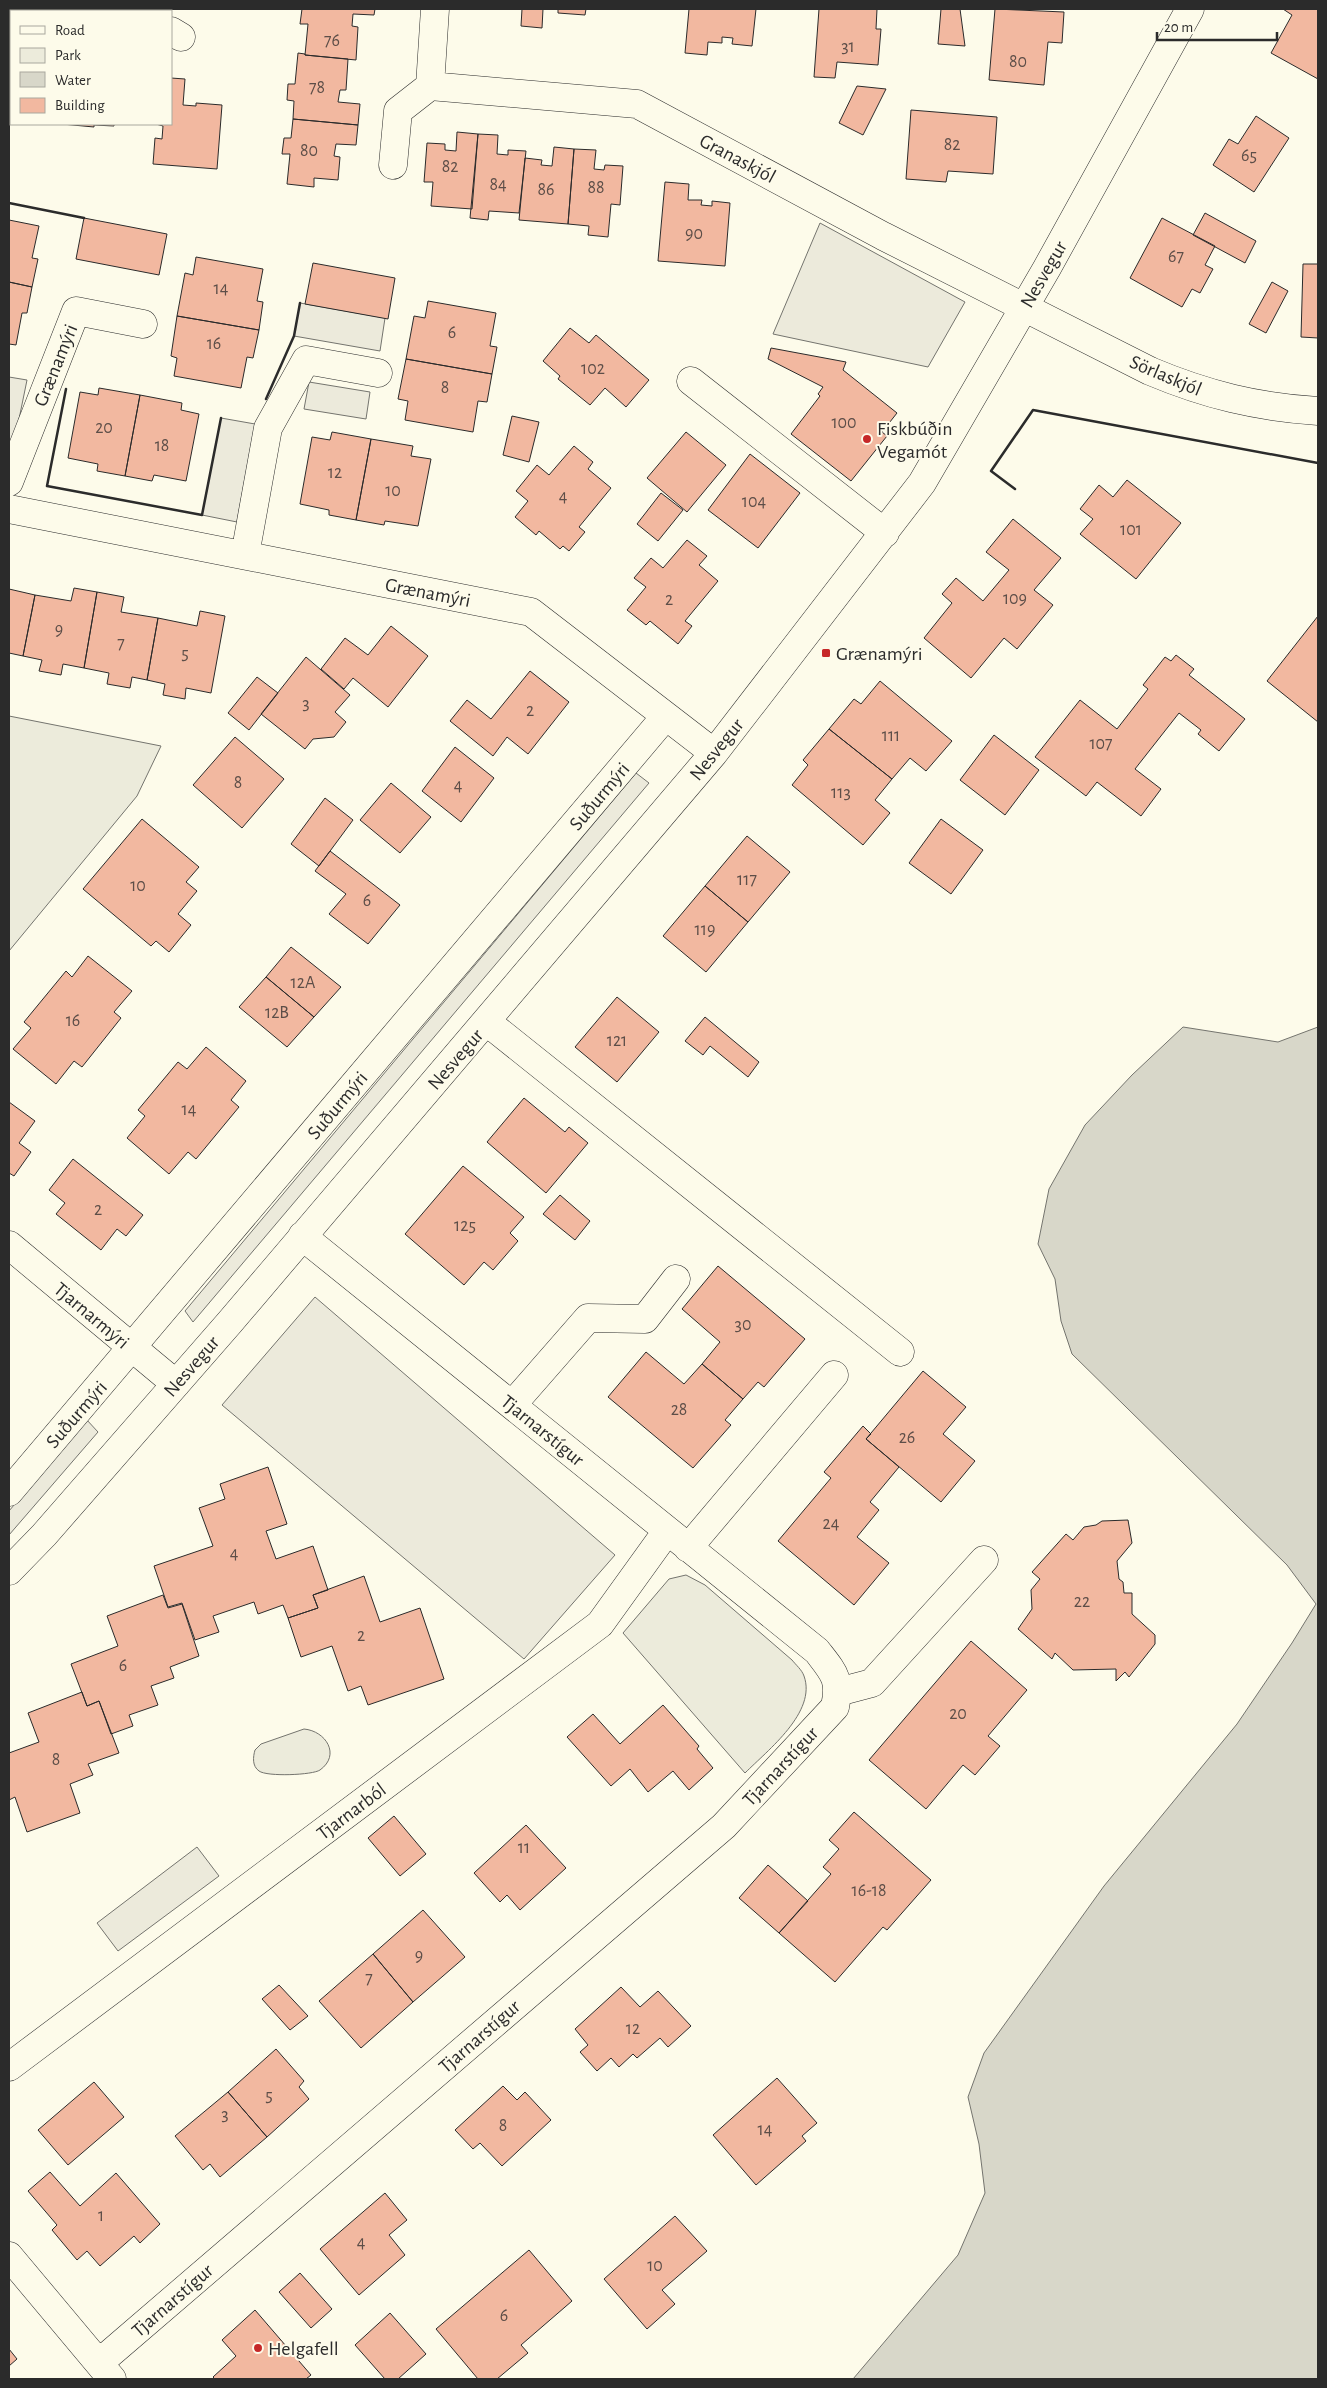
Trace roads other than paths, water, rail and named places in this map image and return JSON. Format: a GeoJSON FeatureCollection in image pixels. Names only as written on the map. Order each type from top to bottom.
{"type":"FeatureCollection","features":[{"type":"Feature","properties":{"kind":"street"},"geometry":{"type":"LineString","coordinates":[[393,165],[398,111],[430,86],[435,9]]}},
{"type":"Feature","properties":{"kind":"street","name":"Nesvegur"},"geometry":{"type":"LineString","coordinates":[[9,1571],[176,1384],[714,754],[885,532],[922,483],[1024,307],[1190,9]]}},
{"type":"Feature","properties":{"kind":"street","name":"Granaskjól"},"geometry":{"type":"LineString","coordinates":[[430,86],[637,104],[883,236],[1024,307]]}},
{"type":"Feature","properties":{"kind":"street","name":"Sörlaskjól"},"geometry":{"type":"LineString","coordinates":[[1024,307],[1150,371],[1190,388],[1232,400],[1266,406],[1318,410]]}},
{"type":"Feature","properties":{"kind":"street","name":"Grænamýri"},"geometry":{"type":"LineString","coordinates":[[9,482],[76,311],[143,324]]}},
{"type":"Feature","properties":{"kind":"street"},"geometry":{"type":"LineString","coordinates":[[245,555],[268,428],[306,360],[378,373]]}},
{"type":"Feature","properties":{"kind":"street"},"geometry":{"type":"LineString","coordinates":[[691,380],[885,532]]}},
{"type":"Feature","properties":{"kind":"street","name":"Grænamýri"},"geometry":{"type":"LineString","coordinates":[[9,509],[531,612],[714,754]]}},
{"type":"Feature","properties":{"kind":"street","name":"Suðurmýri"},"geometry":{"type":"LineString","coordinates":[[9,1492],[665,717]]}},
{"type":"Feature","properties":{"kind":"street"},"geometry":{"type":"LineString","coordinates":[[487,1022],[900,1352]]}},
{"type":"Feature","properties":{"kind":"street","name":"Tjarnarstígur"},"geometry":{"type":"LineString","coordinates":[[106,2371],[724,1826],[830,1713],[835,1707],[838,1692],[836,1676],[817,1651],[302,1236]]}},
{"type":"Feature","properties":{"kind":"street","name":"Tjarnarmýri"},"geometry":{"type":"LineString","coordinates":[[9,1245],[176,1384]]}},
{"type":"Feature","properties":{"kind":"street"},"geometry":{"type":"LineString","coordinates":[[512,1405],[588,1318],[644,1319],[676,1279]]}},
{"type":"Feature","properties":{"kind":"street"},"geometry":{"type":"LineString","coordinates":[[688,1548],[834,1375]]}},
{"type":"Feature","properties":{"kind":"street","name":"Tjarnarból"},"geometry":{"type":"LineString","coordinates":[[9,2067],[600,1624],[667,1531]]}},
{"type":"Feature","properties":{"kind":"street"},"geometry":{"type":"LineString","coordinates":[[838,1692],[872,1683],[984,1560]]}},
{"type":"Feature","properties":{"kind":"street"},"geometry":{"type":"LineString","coordinates":[[9,2256],[106,2371]]}},
{"type":"Feature","properties":{"kind":"water"},"geometry":{"type":"Polygon","coordinates":[[[1183,1027],[1278,1042],[1318,1027],[1318,2379],[853,2379],[958,2255],[985,2193],[979,2144],[968,2097],[984,2053],[1104,1886],[1237,1724],[1316,1604],[1287,1565],[1072,1354],[1061,1321],[1055,1279],[1038,1244],[1049,1189],[1085,1125],[1132,1075],[1183,1027]]]}},
{"type":"Feature","properties":{"kind":"place","name":"Fiskbúðin Vegamót"},"geometry":{"type":"Point","coordinates":[867,439]}},
{"type":"Feature","properties":{"kind":"place","name":"Grænamýri"},"geometry":{"type":"Point","coordinates":[826,653]}},
{"type":"Feature","properties":{"kind":"place","name":"Helgafell"},"geometry":{"type":"Point","coordinates":[258,2348]}}]}
